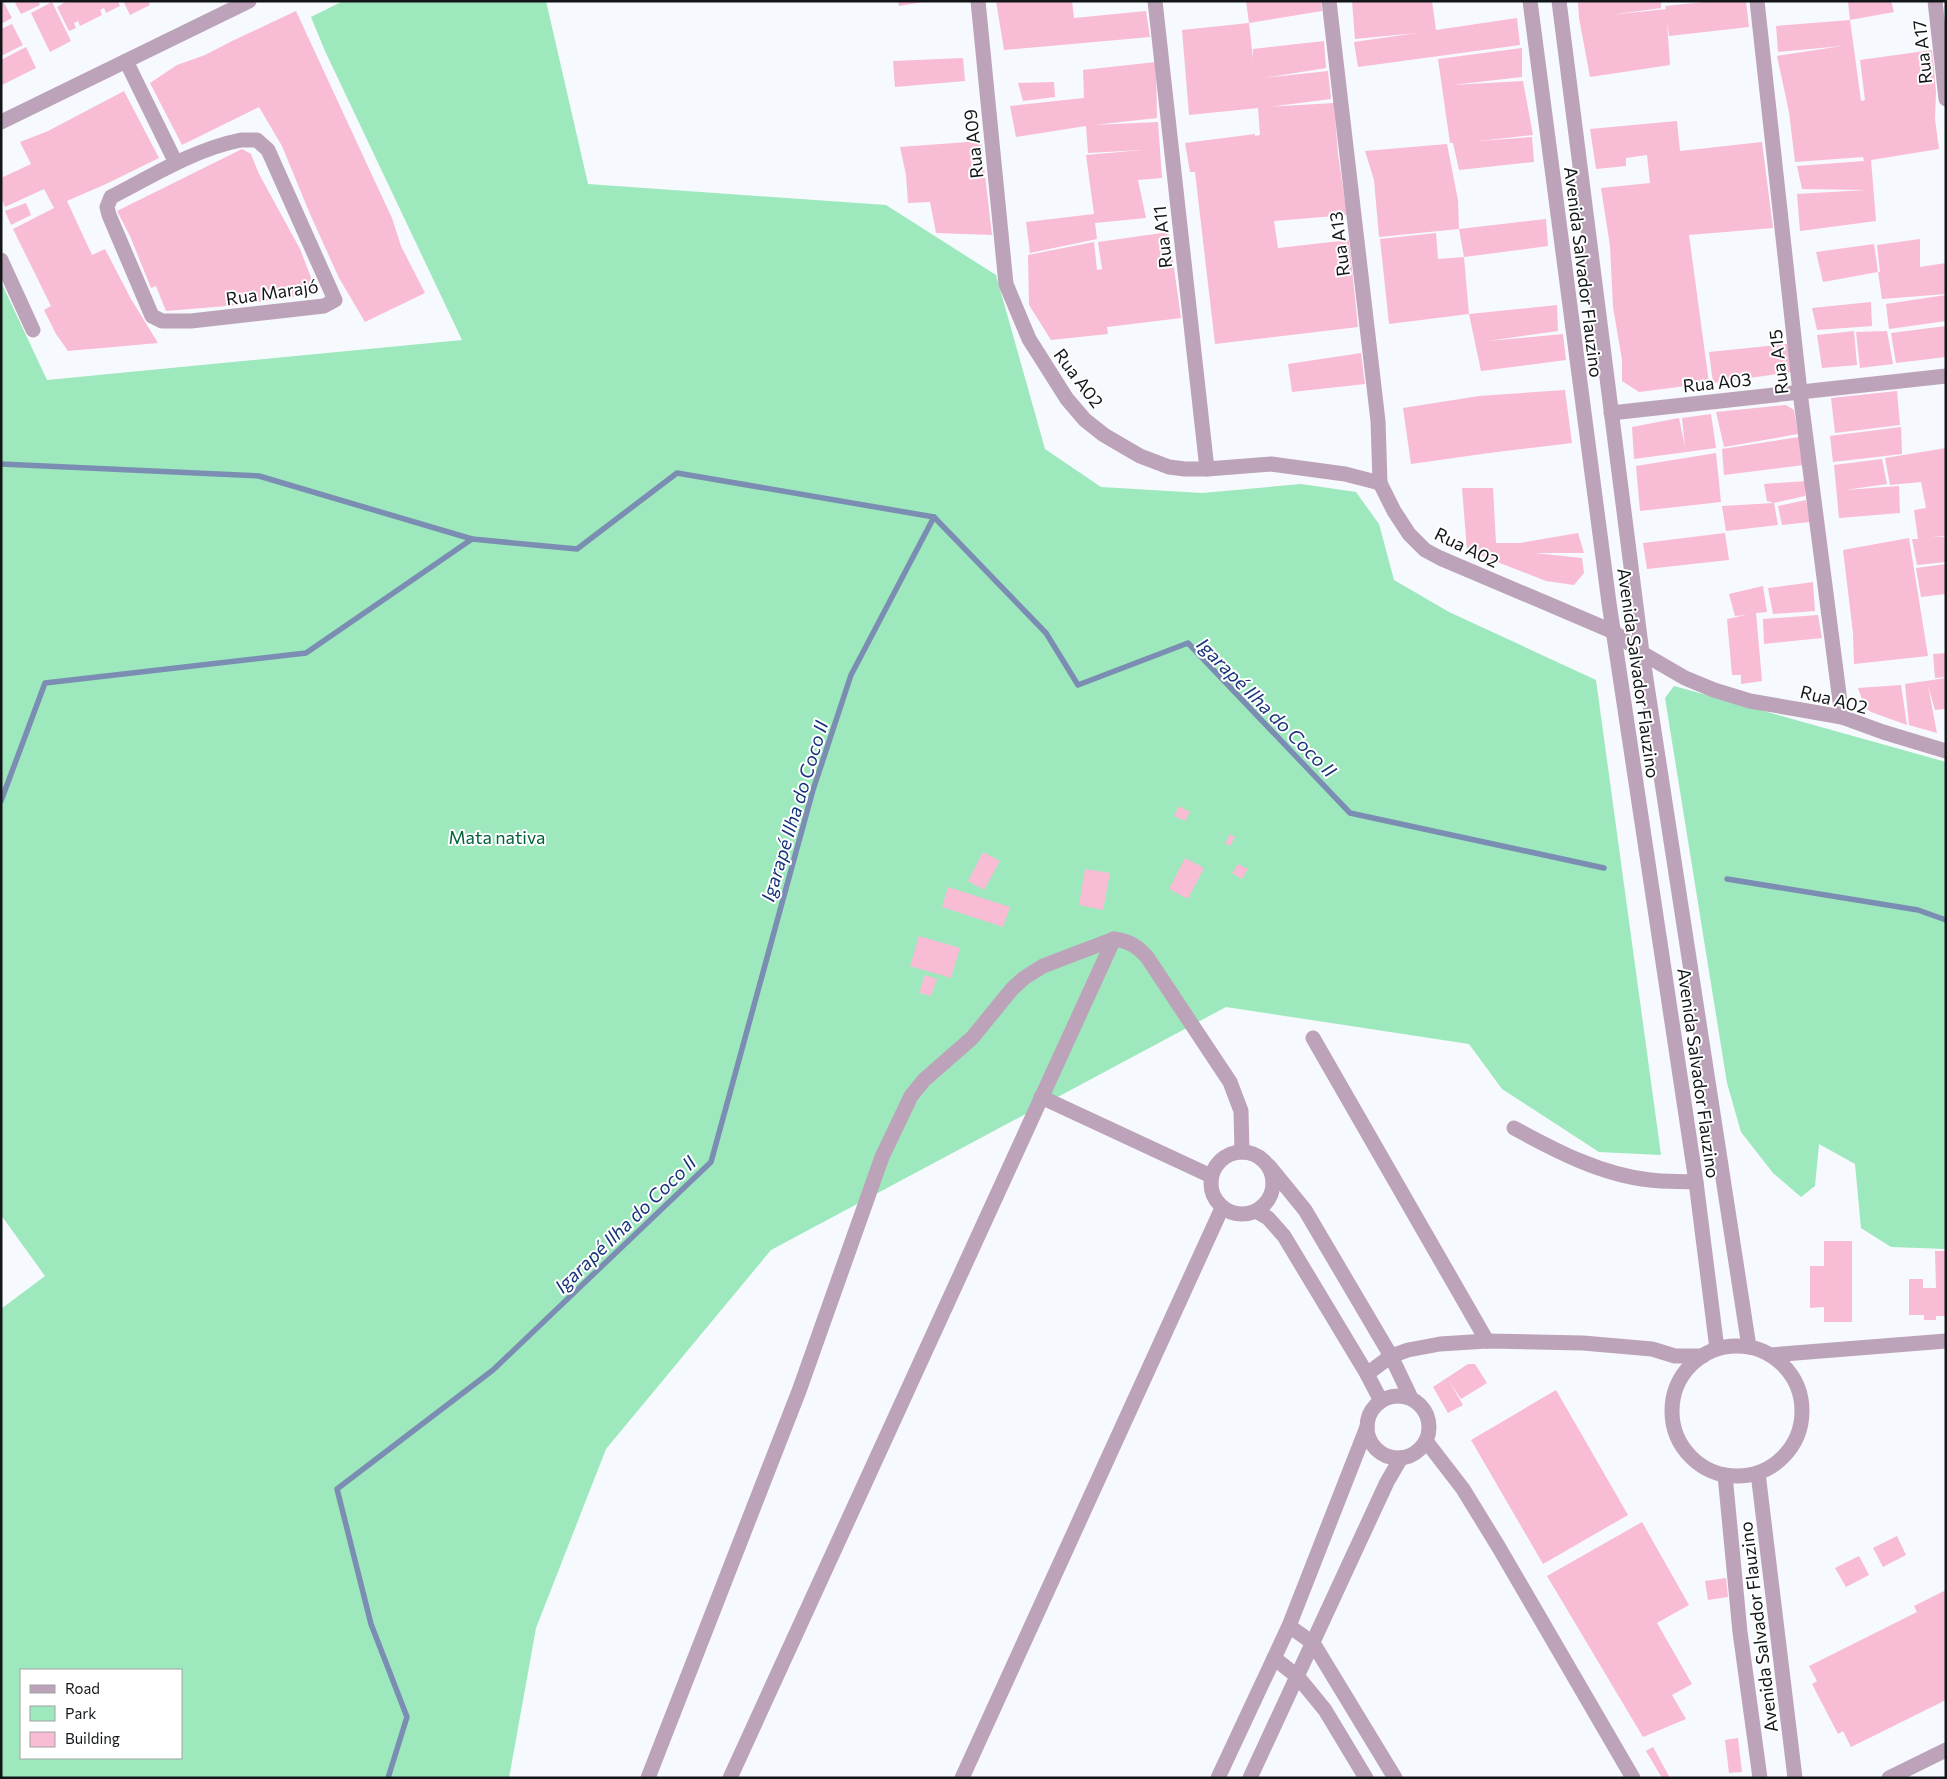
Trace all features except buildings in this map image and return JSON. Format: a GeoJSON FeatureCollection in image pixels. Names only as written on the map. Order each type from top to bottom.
{"type":"FeatureCollection","features":[{"type":"Feature","properties":{"kind":"street"},"geometry":{"type":"LineString","coordinates":[[1,122],[249,1]]}},
{"type":"Feature","properties":{"kind":"street","name":"Rua A09"},"geometry":{"type":"LineString","coordinates":[[978,1],[1006,284]]}},
{"type":"Feature","properties":{"kind":"street","name":"Rua A11"},"geometry":{"type":"LineString","coordinates":[[1155,1],[1207,469]]}},
{"type":"Feature","properties":{"kind":"street","name":"Rua A13"},"geometry":{"type":"LineString","coordinates":[[1329,1],[1378,421],[1380,483]]}},
{"type":"Feature","properties":{"kind":"street","name":"Avenida Salvador Flauzino"},"geometry":{"type":"LineString","coordinates":[[1530,1],[1614,632],[1696,1182],[1717,1349]]}},
{"type":"Feature","properties":{"kind":"street","name":"Avenida Salvador Flauzino"},"geometry":{"type":"LineString","coordinates":[[1559,1],[1642,653],[1749,1347]]}},
{"type":"Feature","properties":{"kind":"street","name":"Rua A15"},"geometry":{"type":"LineString","coordinates":[[1757,1],[1800,392],[1842,717]]}},
{"type":"Feature","properties":{"kind":"street","name":"Rua A17"},"geometry":{"type":"LineString","coordinates":[[1935,1],[1946,99]]}},
{"type":"Feature","properties":{"kind":"street"},"geometry":{"type":"LineString","coordinates":[[126,61],[176,163]]}},
{"type":"Feature","properties":{"kind":"street","name":"Rua Marajó"},"geometry":{"type":"LineString","coordinates":[[257,140],[268,150],[336,300],[324,306],[191,322],[162,321],[152,316],[107,207],[111,197],[176,163],[227,142],[257,140]]}},
{"type":"Feature","properties":{"kind":"street"},"geometry":{"type":"LineString","coordinates":[[1,260],[33,330]]}},
{"type":"Feature","properties":{"kind":"street","name":"Rua A02"},"geometry":{"type":"LineString","coordinates":[[1006,284],[1029,339],[1067,399],[1085,420],[1104,435],[1140,456],[1169,467],[1184,469],[1271,464],[1345,474],[1380,483],[1394,512],[1409,534],[1425,550],[1614,632],[1642,653],[1685,678],[1714,690],[1750,701],[1842,717],[1883,732],[1946,751]]}},
{"type":"Feature","properties":{"kind":"street","name":"Rua A03"},"geometry":{"type":"LineString","coordinates":[[1611,413],[1946,376]]}},
{"type":"Feature","properties":{"kind":"street"},"geometry":{"type":"LineString","coordinates":[[730,1778],[1114,939]]}},
{"type":"Feature","properties":{"kind":"street"},"geometry":{"type":"LineString","coordinates":[[648,1778],[799,1391],[882,1157],[911,1096],[924,1080],[972,1038],[1012,989],[1024,978],[1043,966],[1114,939],[1130,942],[1138,947],[1147,957],[1230,1082],[1241,1111],[1242,1152]]}},
{"type":"Feature","properties":{"kind":"street"},"geometry":{"type":"LineString","coordinates":[[1313,1038],[1487,1341]]}},
{"type":"Feature","properties":{"kind":"street"},"geometry":{"type":"LineString","coordinates":[[1041,1097],[1211,1176]]}},
{"type":"Feature","properties":{"kind":"street"},"geometry":{"type":"LineString","coordinates":[[1514,1128],[1572,1158],[1625,1176],[1649,1180],[1696,1182]]}},
{"type":"Feature","properties":{"kind":"street"},"geometry":{"type":"LineString","coordinates":[[1269,1166],[1273,1176],[1272,1192],[1265,1205],[1256,1211],[1238,1214],[1222,1208],[1212,1194],[1211,1176],[1215,1166],[1231,1154],[1242,1152],[1262,1158],[1269,1166],[1305,1210],[1391,1356],[1411,1398],[1424,1409],[1428,1416],[1429,1433],[1426,1441],[1416,1452],[1402,1458],[1391,1457],[1382,1453],[1371,1442],[1367,1427]]}},
{"type":"Feature","properties":{"kind":"street"},"geometry":{"type":"LineString","coordinates":[[962,1778],[1222,1208]]}},
{"type":"Feature","properties":{"kind":"street"},"geometry":{"type":"LineString","coordinates":[[1256,1211],[1268,1218],[1284,1236],[1367,1374],[1381,1401]]}},
{"type":"Feature","properties":{"kind":"street"},"geometry":{"type":"LineString","coordinates":[[1367,1374],[1391,1356],[1408,1350],[1440,1344],[1487,1341],[1583,1343],[1652,1350],[1675,1356],[1703,1356]]}},
{"type":"Feature","properties":{"kind":"street"},"geometry":{"type":"LineString","coordinates":[[1770,1355],[1946,1341]]}},
{"type":"Feature","properties":{"kind":"street"},"geometry":{"type":"LineString","coordinates":[[1733,1346],[1749,1347],[1770,1355],[1785,1367],[1795,1382],[1801,1399],[1802,1418],[1797,1436],[1788,1452],[1774,1464],[1758,1473],[1725,1475],[1707,1469],[1691,1458],[1679,1442],[1673,1424],[1672,1404],[1677,1385],[1687,1368],[1703,1356],[1717,1349],[1733,1346]]}},
{"type":"Feature","properties":{"kind":"street"},"geometry":{"type":"LineString","coordinates":[[1218,1778],[1289,1626],[1367,1427],[1368,1416],[1374,1406],[1381,1401],[1397,1395],[1411,1398]]}},
{"type":"Feature","properties":{"kind":"street"},"geometry":{"type":"LineString","coordinates":[[1426,1441],[1463,1489],[1633,1778]]}},
{"type":"Feature","properties":{"kind":"street"},"geometry":{"type":"LineString","coordinates":[[1250,1778],[1387,1482],[1402,1458]]}},
{"type":"Feature","properties":{"kind":"street","name":"Avenida Salvador Flauzino"},"geometry":{"type":"LineString","coordinates":[[1758,1473],[1795,1778]]}},
{"type":"Feature","properties":{"kind":"street","name":"Avenida Salvador Flauzino"},"geometry":{"type":"LineString","coordinates":[[1725,1475],[1740,1632],[1760,1778]]}},
{"type":"Feature","properties":{"kind":"street"},"geometry":{"type":"LineString","coordinates":[[1289,1626],[1313,1643],[1395,1778]]}},
{"type":"Feature","properties":{"kind":"street"},"geometry":{"type":"LineString","coordinates":[[1274,1658],[1298,1677],[1325,1710],[1366,1778]]}},
{"type":"Feature","properties":{"kind":"street"},"geometry":{"type":"LineString","coordinates":[[1889,1778],[1946,1750]]}},
{"type":"Feature","properties":{"kind":"green space","name":"Mata nativa"},"geometry":{"type":"Polygon","coordinates":[[[343,1],[546,1],[588,184],[886,205],[996,275],[1045,449],[1101,487],[1202,493],[1301,484],[1356,492],[1379,524],[1394,580],[1449,612],[1596,680],[1661,1155],[1599,1152],[1502,1089],[1469,1044],[1226,1007],[771,1250],[606,1449],[536,1628],[509,1778],[1,1778],[1,1309],[45,1276],[1,1215],[1,282],[47,380],[462,340],[325,51],[311,17],[343,1]]]}},
{"type":"Feature","properties":{"kind":"green space"},"geometry":{"type":"Polygon","coordinates":[[[1674,686],[1946,762],[1946,1249],[1891,1247],[1861,1228],[1855,1164],[1819,1144],[1815,1186],[1801,1197],[1773,1173],[1741,1132],[1727,1083],[1665,698],[1674,686]]]}},
{"type":"Feature","properties":{"kind":"waterway"},"geometry":{"type":"LineString","coordinates":[[1,464],[259,476],[472,539],[577,549],[677,473],[934,517]]}},
{"type":"Feature","properties":{"kind":"waterway","name":"Igarapé Ilha do Coco II"},"geometry":{"type":"LineString","coordinates":[[388,1778],[407,1717],[371,1624],[337,1489],[493,1370],[711,1162],[813,790],[851,675],[934,517],[1046,633],[1078,685],[1188,643],[1350,813],[1604,868]]}},
{"type":"Feature","properties":{"kind":"waterway"},"geometry":{"type":"LineString","coordinates":[[1,801],[45,683],[306,653],[472,539]]}},
{"type":"Feature","properties":{"kind":"waterway","name":"Igarapé Ilha do Coco II"},"geometry":{"type":"LineString","coordinates":[[1727,879],[1918,910],[1946,920]]}}]}
